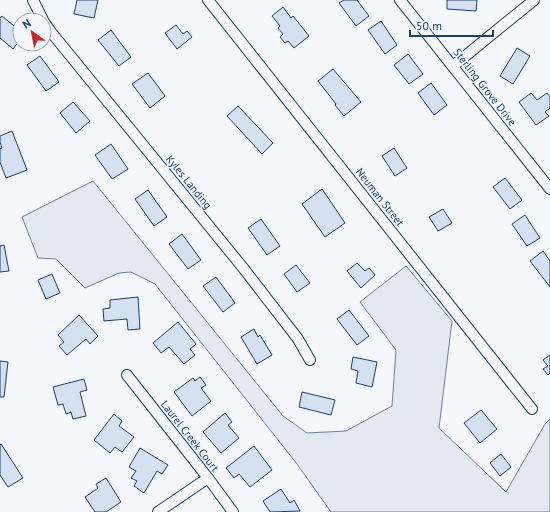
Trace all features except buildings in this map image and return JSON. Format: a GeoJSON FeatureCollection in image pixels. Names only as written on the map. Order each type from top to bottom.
{"type":"FeatureCollection","features":[{"type":"Feature","properties":{"kind":"street","name":"Kyles Landing"},"geometry":{"type":"LineString","coordinates":[[33,0],[39,12]]}},
{"type":"Feature","properties":{"kind":"street","name":"Neuman Street"},"geometry":{"type":"LineString","coordinates":[[208,0],[532,409]]}},
{"type":"Feature","properties":{"kind":"street","name":"Sterling Grove Drive"},"geometry":{"type":"LineString","coordinates":[[400,0],[550,189]]}},
{"type":"Feature","properties":{"kind":"street"},"geometry":{"type":"LineString","coordinates":[[453,66],[534,0]]}},
{"type":"Feature","properties":{"kind":"street","name":"Kyles Landing"},"geometry":{"type":"LineString","coordinates":[[52,33],[244,269],[298,339],[310,360]]}},
{"type":"Feature","properties":{"kind":"street","name":"Laurel Creek Court"},"geometry":{"type":"LineString","coordinates":[[127,375],[233,512]]}},
{"type":"Feature","properties":{"kind":"street"},"geometry":{"type":"LineString","coordinates":[[158,512],[208,478]]}},
{"type":"Feature","properties":{"kind":"shaded area"},"geometry":{"type":"Polygon","coordinates":[[[93,181],[283,416],[307,433],[346,431],[392,406],[396,350],[360,302],[406,266],[452,321],[439,428],[506,492],[545,424],[550,419],[550,512],[331,512],[297,464],[155,284],[131,272],[119,273],[85,288],[56,259],[38,258],[22,217],[93,181]]]}}]}
